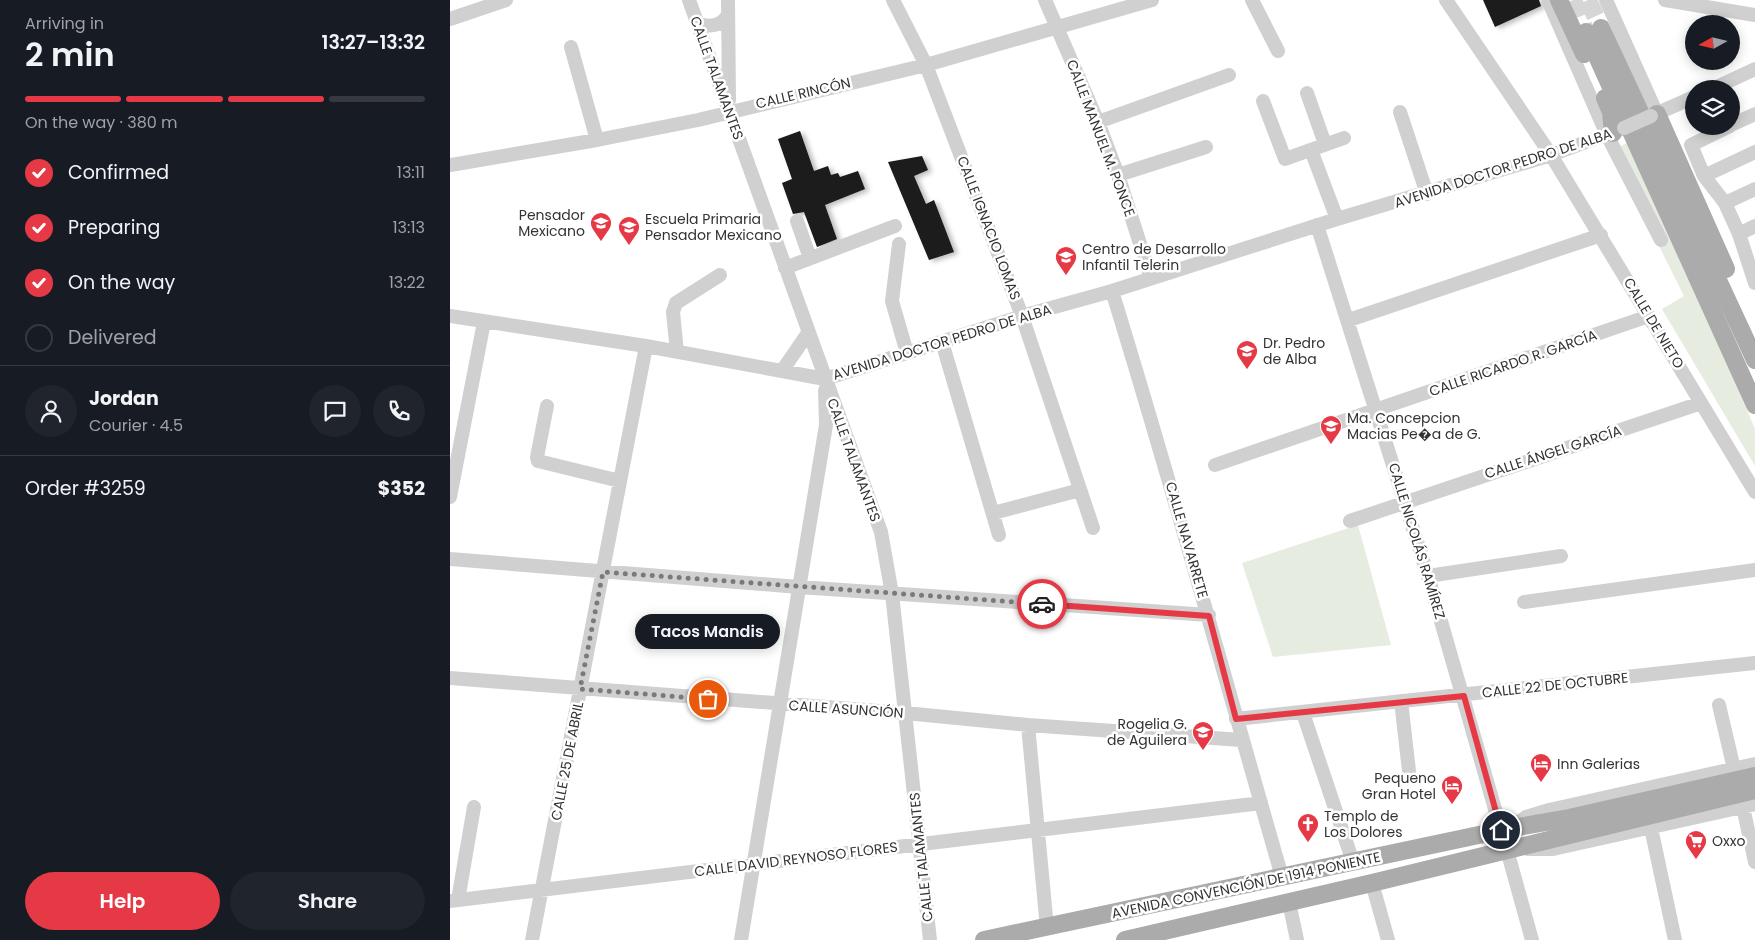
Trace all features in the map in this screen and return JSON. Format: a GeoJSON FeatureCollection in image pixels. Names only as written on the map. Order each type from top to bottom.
{"type":"FeatureCollection","features":[{"type":"Feature","properties":{"kind":"main road"},"geometry":{"type":"LineString","coordinates":[[1559,0],[1611,112],[1614,132]]}},
{"type":"Feature","properties":{"kind":"main road"},"geometry":{"type":"LineString","coordinates":[[1755,360],[1594,30],[1755,405]]}},
{"type":"Feature","properties":{"kind":"main road"},"geometry":{"type":"LineString","coordinates":[[1654,115],[1755,336]]}},
{"type":"Feature","properties":{"kind":"main road","name":"AVENIDA CONVENCIÓN DE 1914 PONIENTE"},"geometry":{"type":"LineString","coordinates":[[984,940],[1504,830],[1569,818],[1755,776]]}},
{"type":"Feature","properties":{"kind":"main road","name":"AVENIDA CONVENCIÓN DE 1914 PONIENTE"},"geometry":{"type":"LineString","coordinates":[[1125,940],[1372,883],[1755,790]]}},
{"type":"Feature","properties":{"kind":"street","name":"CALLE TALAMANTES"},"geometry":{"type":"LineString","coordinates":[[689,0],[881,532],[892,594],[930,940]]}},
{"type":"Feature","properties":{"kind":"street"},"geometry":{"type":"LineString","coordinates":[[728,0],[729,111]]}},
{"type":"Feature","properties":{"kind":"street","name":"CALLE IGNACIO LOMAS"},"geometry":{"type":"LineString","coordinates":[[893,0],[926,65],[1022,316],[1093,528]]}},
{"type":"Feature","properties":{"kind":"street","name":"CALLE MANUEL M. PONCE"},"geometry":{"type":"LineString","coordinates":[[1045,0],[1098,122],[1118,175],[1151,278]]}},
{"type":"Feature","properties":{"kind":"street","name":"CALLE RINCÓN"},"geometry":{"type":"LineString","coordinates":[[450,165],[597,140],[698,120],[926,65],[1058,28],[1128,3],[1152,0]]}},
{"type":"Feature","properties":{"kind":"street"},"geometry":{"type":"LineString","coordinates":[[1252,0],[1278,50]]}},
{"type":"Feature","properties":{"kind":"street","name":"CALLE DE NIETO"},"geometry":{"type":"LineString","coordinates":[[1446,0],[1551,155],[1755,492]]}},
{"type":"Feature","properties":{"kind":"street"},"geometry":{"type":"LineString","coordinates":[[1548,0],[1614,132],[1661,240]]}},
{"type":"Feature","properties":{"kind":"street"},"geometry":{"type":"LineString","coordinates":[[1606,0],[1654,115]]}},
{"type":"Feature","properties":{"kind":"street"},"geometry":{"type":"LineString","coordinates":[[1665,0],[1755,15]]}},
{"type":"Feature","properties":{"kind":"street"},"geometry":{"type":"LineString","coordinates":[[450,19],[497,1]]}},
{"type":"Feature","properties":{"kind":"street"},"geometry":{"type":"LineString","coordinates":[[697,23],[715,25],[726,20],[728,15]]}},
{"type":"Feature","properties":{"kind":"street"},"geometry":{"type":"LineString","coordinates":[[571,47],[597,140]]}},
{"type":"Feature","properties":{"kind":"street"},"geometry":{"type":"LineString","coordinates":[[1732,80],[1755,70]]}},
{"type":"Feature","properties":{"kind":"street"},"geometry":{"type":"LineString","coordinates":[[1098,122],[1229,75]]}},
{"type":"Feature","properties":{"kind":"street"},"geometry":{"type":"LineString","coordinates":[[1307,93],[1325,144]]}},
{"type":"Feature","properties":{"kind":"street"},"geometry":{"type":"LineString","coordinates":[[1263,101],[1283,158],[1287,159],[1344,138]]}},
{"type":"Feature","properties":{"kind":"street","name":"AVENIDA DOCTOR PEDRO DE ALBA"},"geometry":{"type":"LineString","coordinates":[[450,316],[646,346],[825,379],[1022,316],[1112,291],[1317,225],[1427,194],[1551,155],[1614,132],[1685,101]]}},
{"type":"Feature","properties":{"kind":"street"},"geometry":{"type":"LineString","coordinates":[[1400,112],[1427,194]]}},
{"type":"Feature","properties":{"kind":"street"},"geometry":{"type":"LineString","coordinates":[[1740,121],[1755,114]]}},
{"type":"Feature","properties":{"kind":"street"},"geometry":{"type":"LineString","coordinates":[[1712,135],[1691,145],[1704,176],[1725,203],[1752,267],[1755,283]]}},
{"type":"Feature","properties":{"kind":"street"},"geometry":{"type":"LineString","coordinates":[[1118,175],[1206,147]]}},
{"type":"Feature","properties":{"kind":"street"},"geometry":{"type":"LineString","coordinates":[[1311,150],[1337,219]]}},
{"type":"Feature","properties":{"kind":"street"},"geometry":{"type":"LineString","coordinates":[[1704,176],[1755,152]]}},
{"type":"Feature","properties":{"kind":"street"},"geometry":{"type":"LineString","coordinates":[[1725,203],[1755,189]]}},
{"type":"Feature","properties":{"kind":"street"},"geometry":{"type":"LineString","coordinates":[[797,220],[810,258]]}},
{"type":"Feature","properties":{"kind":"street","name":"CALLE NICOLÁS RAMÍREZ"},"geometry":{"type":"LineString","coordinates":[[1317,225],[1377,410],[1504,830]]}},
{"type":"Feature","properties":{"kind":"street"},"geometry":{"type":"LineString","coordinates":[[785,268],[895,226]]}},
{"type":"Feature","properties":{"kind":"street"},"geometry":{"type":"LineString","coordinates":[[1739,234],[1755,226]]}},
{"type":"Feature","properties":{"kind":"street"},"geometry":{"type":"LineString","coordinates":[[1349,320],[1601,235]]}},
{"type":"Feature","properties":{"kind":"street"},"geometry":{"type":"LineString","coordinates":[[899,244],[892,302],[907,353]]}},
{"type":"Feature","properties":{"kind":"street"},"geometry":{"type":"LineString","coordinates":[[677,352],[673,312],[676,303],[720,274]]}},
{"type":"Feature","properties":{"kind":"street","name":"CALLE NAVARRETE"},"geometry":{"type":"LineString","coordinates":[[1112,291],[1209,616],[1236,719],[1282,877]]}},
{"type":"Feature","properties":{"kind":"street","name":"CALLE RICARDO R. GARCÍA"},"geometry":{"type":"LineString","coordinates":[[1215,465],[1649,316]]}},
{"type":"Feature","properties":{"kind":"street"},"geometry":{"type":"LineString","coordinates":[[450,497],[484,322]]}},
{"type":"Feature","properties":{"kind":"street"},"geometry":{"type":"LineString","coordinates":[[782,371],[808,333]]}},
{"type":"Feature","properties":{"kind":"street"},"geometry":{"type":"LineString","coordinates":[[942,342],[999,535]]}},
{"type":"Feature","properties":{"kind":"street","name":"CALLE 25 DE ABRIL"},"geometry":{"type":"LineString","coordinates":[[532,940],[646,346]]}},
{"type":"Feature","properties":{"kind":"street"},"geometry":{"type":"LineString","coordinates":[[741,940],[826,426],[825,379]]}},
{"type":"Feature","properties":{"kind":"street","name":"CALLE ÁNGEL GARCÍA"},"geometry":{"type":"LineString","coordinates":[[1350,521],[1702,403]]}},
{"type":"Feature","properties":{"kind":"street"},"geometry":{"type":"LineString","coordinates":[[547,406],[537,457],[538,461],[620,481]]}},
{"type":"Feature","properties":{"kind":"street"},"geometry":{"type":"LineString","coordinates":[[826,426],[842,424]]}},
{"type":"Feature","properties":{"kind":"street"},"geometry":{"type":"LineString","coordinates":[[993,513],[1080,490]]}},
{"type":"Feature","properties":{"kind":"street"},"geometry":{"type":"LineString","coordinates":[[1428,576],[1561,556]]}},
{"type":"Feature","properties":{"kind":"street"},"geometry":{"type":"LineString","coordinates":[[450,559],[892,594],[1209,616]]}},
{"type":"Feature","properties":{"kind":"street"},"geometry":{"type":"LineString","coordinates":[[1524,602],[1755,570]]}},
{"type":"Feature","properties":{"kind":"street","name":"CALLE 22 DE OCTUBRE"},"geometry":{"type":"LineString","coordinates":[[1236,719],[1464,696],[1755,663]]}},
{"type":"Feature","properties":{"kind":"street","name":"CALLE ASUNCIÓN"},"geometry":{"type":"LineString","coordinates":[[450,678],[905,713],[1028,725],[1242,740]]}},
{"type":"Feature","properties":{"kind":"street"},"geometry":{"type":"LineString","coordinates":[[1401,701],[1409,771]]}},
{"type":"Feature","properties":{"kind":"street"},"geometry":{"type":"LineString","coordinates":[[1719,705],[1734,769]]}},
{"type":"Feature","properties":{"kind":"street"},"geometry":{"type":"LineString","coordinates":[[1304,713],[1353,862]]}},
{"type":"Feature","properties":{"kind":"street"},"geometry":{"type":"LineString","coordinates":[[1028,725],[1047,928]]}},
{"type":"Feature","properties":{"kind":"street","name":"AVENIDA CONVENCIÓN DE 1914 PONIENTE"},"geometry":{"type":"LineString","coordinates":[[1504,830],[1526,817],[1549,810],[1755,764]]}},
{"type":"Feature","properties":{"kind":"street","name":"CALLE DAVID REYNOSO FLORES"},"geometry":{"type":"LineString","coordinates":[[454,901],[1260,803]]}},
{"type":"Feature","properties":{"kind":"street"},"geometry":{"type":"LineString","coordinates":[[1749,806],[1755,862]]}},
{"type":"Feature","properties":{"kind":"street","name":"AVENIDA CONVENCIÓN DE 1914 PONIENTE"},"geometry":{"type":"LineString","coordinates":[[1512,849],[1537,851],[1552,849],[1749,806]]}},
{"type":"Feature","properties":{"kind":"street"},"geometry":{"type":"LineString","coordinates":[[454,901],[474,807]]}},
{"type":"Feature","properties":{"kind":"street"},"geometry":{"type":"LineString","coordinates":[[1651,828],[1675,940]]}},
{"type":"Feature","properties":{"kind":"street"},"geometry":{"type":"LineString","coordinates":[[1512,849],[1532,940]]}},
{"type":"Feature","properties":{"kind":"street"},"geometry":{"type":"LineString","coordinates":[[1372,883],[1388,940]]}},
{"type":"Feature","properties":{"kind":"street"},"geometry":{"type":"LineString","coordinates":[[1289,902],[1297,940]]}},
{"type":"Feature","properties":{"kind":"shaded area"},"geometry":{"type":"Polygon","coordinates":[[[1632,141],[1755,429],[1755,466],[1662,309],[1684,296],[1611,150],[1632,141]]]}},
{"type":"Feature","properties":{"kind":"shaded area"},"geometry":{"type":"Polygon","coordinates":[[[1358,525],[1391,645],[1273,657],[1242,563],[1358,525]]]}},
{"type":"Feature","properties":{"kind":"building"},"geometry":{"type":"Polygon","coordinates":[[[1483,0],[1539,0],[1541,6],[1495,27],[1483,0]]]}},
{"type":"Feature","properties":{"kind":"building"},"geometry":{"type":"Polygon","coordinates":[[[800,131],[814,171],[828,166],[831,175],[838,173],[840,177],[858,171],[865,189],[825,205],[837,239],[817,247],[804,212],[793,214],[782,183],[792,179],[778,139],[800,131]]]}},
{"type":"Feature","properties":{"kind":"building"},"geometry":{"type":"Polygon","coordinates":[[[922,156],[928,170],[914,176],[926,204],[934,200],[954,252],[929,260],[888,162],[922,156]]]}},
{"type":"Feature","properties":{"kind":"tunnel"},"geometry":{"type":"LineString","coordinates":[[1573,0],[1586,32]]}},
{"type":"Feature","properties":{"kind":"tunnel"},"geometry":{"type":"LineString","coordinates":[[1588,0],[1601,28]]}},
{"type":"Feature","properties":{"kind":"way so far"},"geometry":{"type":"LineString","coordinates":[[708,699],[580,689],[603,572],[1042,604]]}},
{"type":"Feature","properties":{"kind":"place","name":"Pensador Mexicano"},"geometry":{"type":"Point","coordinates":[601,242]}},
{"type":"Feature","properties":{"kind":"place","name":"Escuela Primaria Pensador Mexicano"},"geometry":{"type":"Point","coordinates":[629,246]}},
{"type":"Feature","properties":{"kind":"place","name":"Centro de Desarrollo Infantil Telerin"},"geometry":{"type":"Point","coordinates":[1066,276]}},
{"type":"Feature","properties":{"kind":"place","name":"Dr. Pedro de Alba"},"geometry":{"type":"Point","coordinates":[1247,370]}},
{"type":"Feature","properties":{"kind":"place","name":"Ma. Concepcion Macias Pe�a de G."},"geometry":{"type":"Point","coordinates":[1331,445]}},
{"type":"Feature","properties":{"kind":"place","name":"Tacos Mandis"},"geometry":{"type":"Point","coordinates":[708,699]}},
{"type":"Feature","properties":{"kind":"place","name":"Rogelia G. de Aguilera"},"geometry":{"type":"Point","coordinates":[1203,751]}},
{"type":"Feature","properties":{"kind":"place","name":"Inn Galerias"},"geometry":{"type":"Point","coordinates":[1541,783]}},
{"type":"Feature","properties":{"kind":"place","name":"Pequeno Gran Hotel"},"geometry":{"type":"Point","coordinates":[1452,805]}},
{"type":"Feature","properties":{"kind":"place","name":"Templo de Los Dolores"},"geometry":{"type":"Point","coordinates":[1308,843]}},
{"type":"Feature","properties":{"kind":"place","name":"Oxxo"},"geometry":{"type":"Point","coordinates":[1696,860]}},
{"type":"Feature","properties":{"kind":"route"},"geometry":{"type":"LineString","coordinates":[[1042,604],[1209,616],[1236,719],[1464,696],[1501,830]]}}]}
